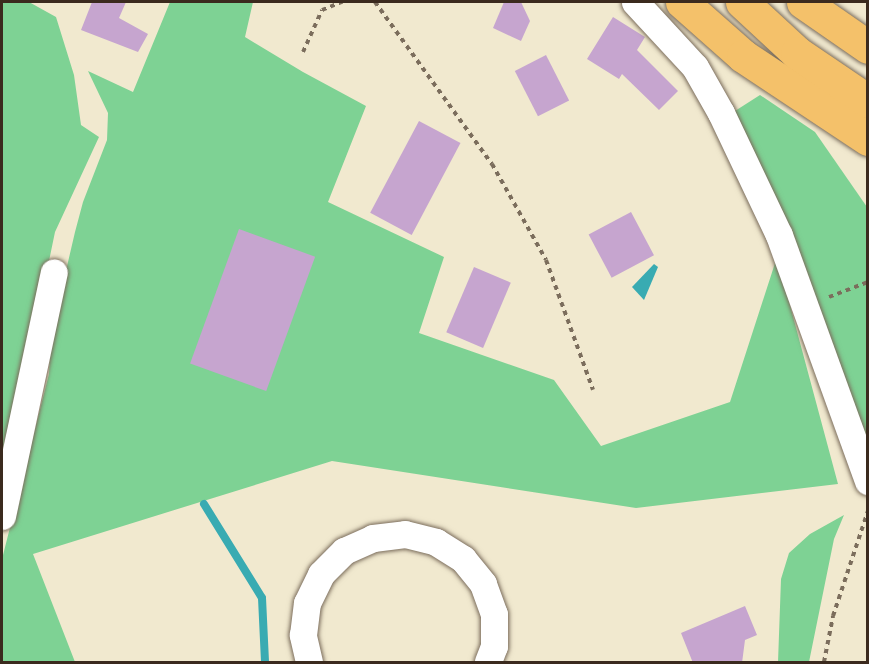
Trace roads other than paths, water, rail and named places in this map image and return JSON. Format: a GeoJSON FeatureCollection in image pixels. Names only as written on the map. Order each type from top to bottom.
{"type":"FeatureCollection","features":[{"type":"Feature","properties":{"kind":"highway"},"geometry":{"type":"LineString","coordinates":[[682,2],[743,56],[867,139]]}},
{"type":"Feature","properties":{"kind":"highway"},"geometry":{"type":"LineString","coordinates":[[742,2],[797,53],[867,101]]}},
{"type":"Feature","properties":{"kind":"highway"},"geometry":{"type":"LineString","coordinates":[[803,2],[867,47]]}},
{"type":"Feature","properties":{"kind":"highway"},"geometry":{"type":"LineString","coordinates":[[825,112],[867,159]]}},
{"type":"Feature","properties":{"kind":"lane"},"geometry":{"type":"LineString","coordinates":[[635,2],[695,67],[721,113],[779,235],[867,481]]}},
{"type":"Feature","properties":{"kind":"lane"},"geometry":{"type":"LineString","coordinates":[[2,516],[54,272]]}},
{"type":"Feature","properties":{"kind":"lane"},"geometry":{"type":"LineString","coordinates":[[309,663],[303,635],[307,603],[321,574],[344,551],[373,538],[405,534],[436,542],[463,559],[483,584],[494,614],[494,646],[488,663]]}},
{"type":"Feature","properties":{"kind":"water"},"geometry":{"type":"Polygon","coordinates":[[[654,264],[658,267],[644,300],[632,287],[654,264]]]}},
{"type":"Feature","properties":{"kind":"waterway"},"geometry":{"type":"LineString","coordinates":[[204,504],[262,598],[265,662]]}}]}
